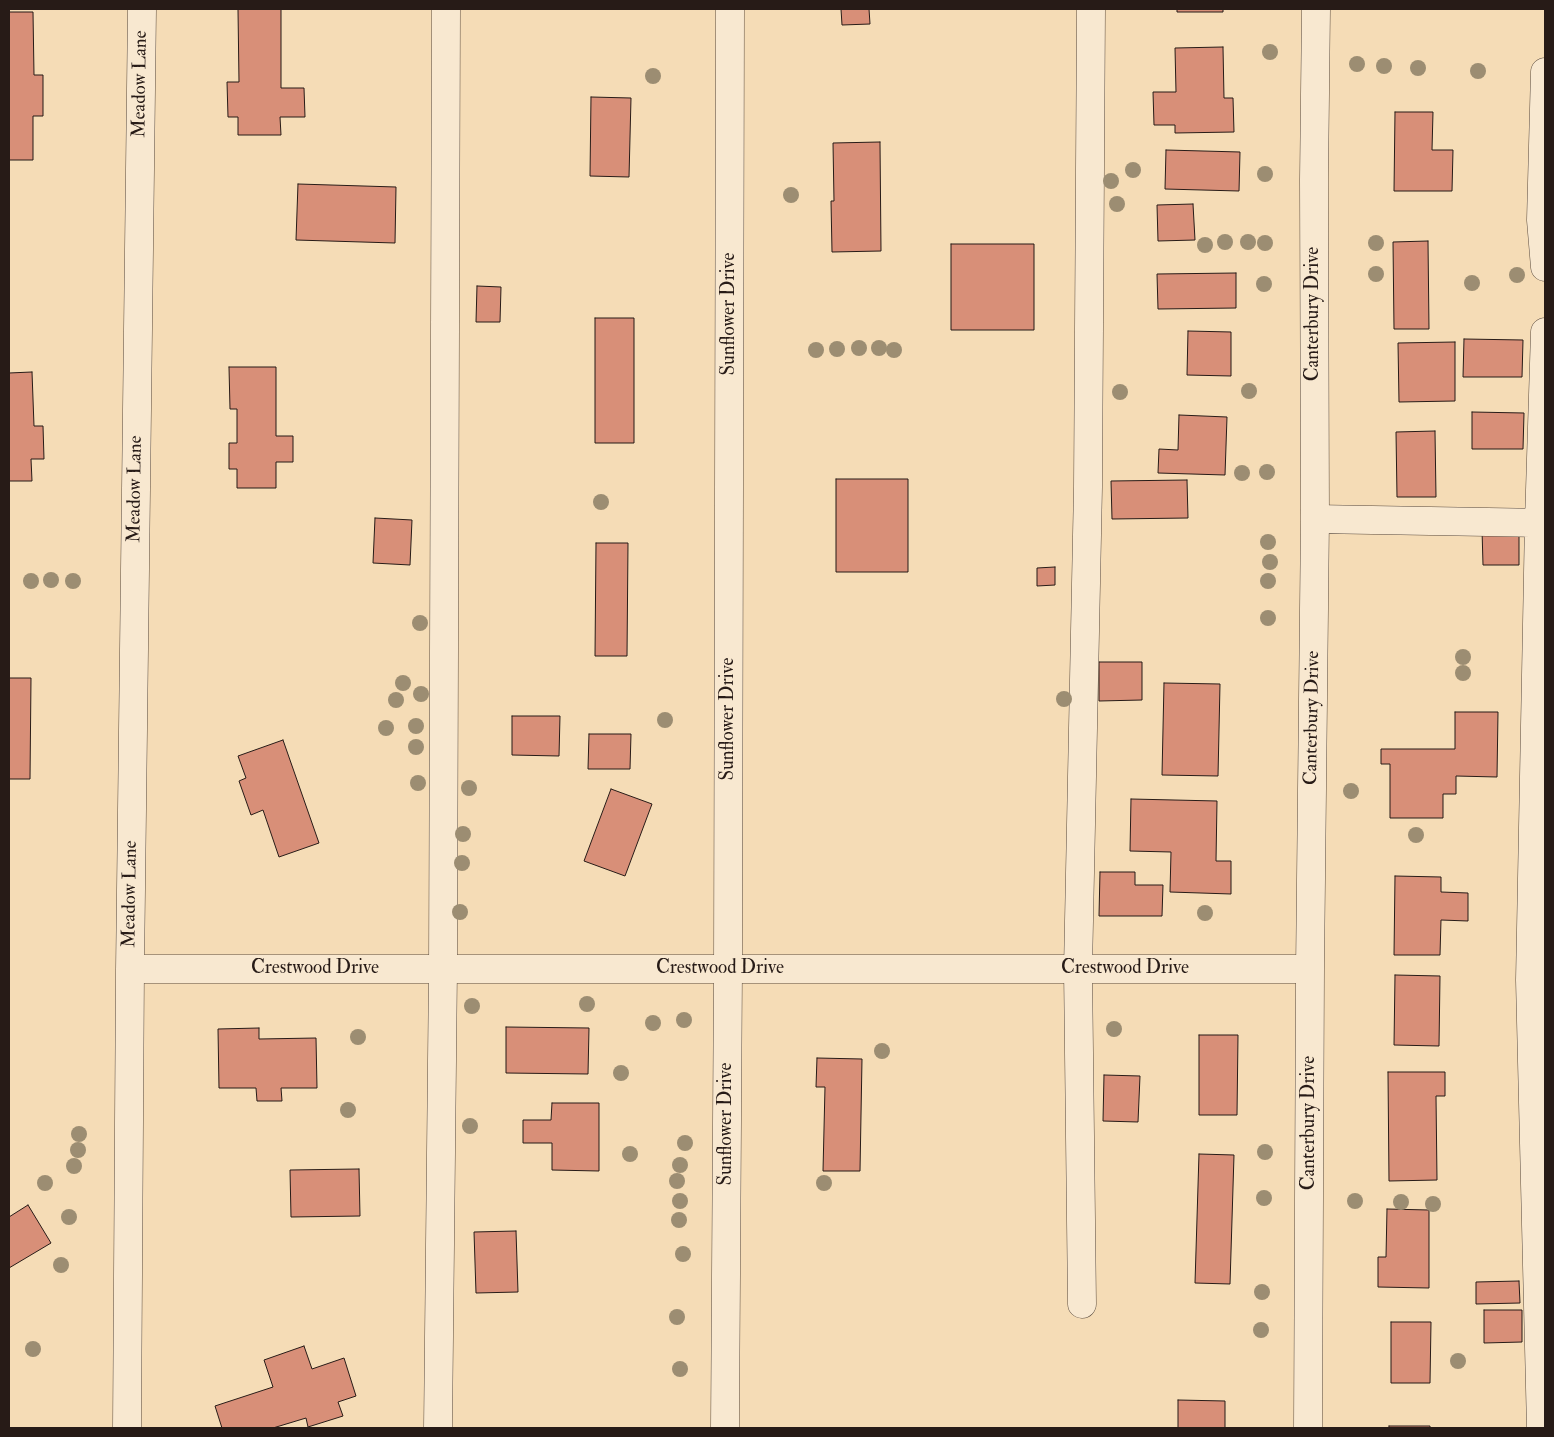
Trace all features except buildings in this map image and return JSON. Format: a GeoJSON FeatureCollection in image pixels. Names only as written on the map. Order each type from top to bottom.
{"type":"FeatureCollection","features":[{"type":"Feature","properties":{"kind":"street","name":"Meadow Lane"},"geometry":{"type":"LineString","coordinates":[[127,1428],[130,969],[142,9]]}},
{"type":"Feature","properties":{"kind":"street"},"geometry":{"type":"LineString","coordinates":[[438,1428],[443,969],[446,9]]}},
{"type":"Feature","properties":{"kind":"street","name":"Sunflower Drive"},"geometry":{"type":"LineString","coordinates":[[725,1428],[730,9]]}},
{"type":"Feature","properties":{"kind":"street"},"geometry":{"type":"LineString","coordinates":[[1082,1304],[1078,969],[1088,487],[1091,9]]}},
{"type":"Feature","properties":{"kind":"street","name":"Canterbury Drive"},"geometry":{"type":"LineString","coordinates":[[1308,1428],[1310,969],[1315,519],[1314,179],[1316,9]]}},
{"type":"Feature","properties":{"kind":"street"},"geometry":{"type":"LineString","coordinates":[[1545,72],[1541,220],[1545,267]]}},
{"type":"Feature","properties":{"kind":"street"},"geometry":{"type":"LineString","coordinates":[[1541,1428],[1530,980],[1545,332]]}},
{"type":"Feature","properties":{"kind":"street"},"geometry":{"type":"LineString","coordinates":[[1315,519],[1542,522]]}},
{"type":"Feature","properties":{"kind":"street","name":"Crestwood Drive"},"geometry":{"type":"LineString","coordinates":[[130,969],[1310,969]]}}]}
